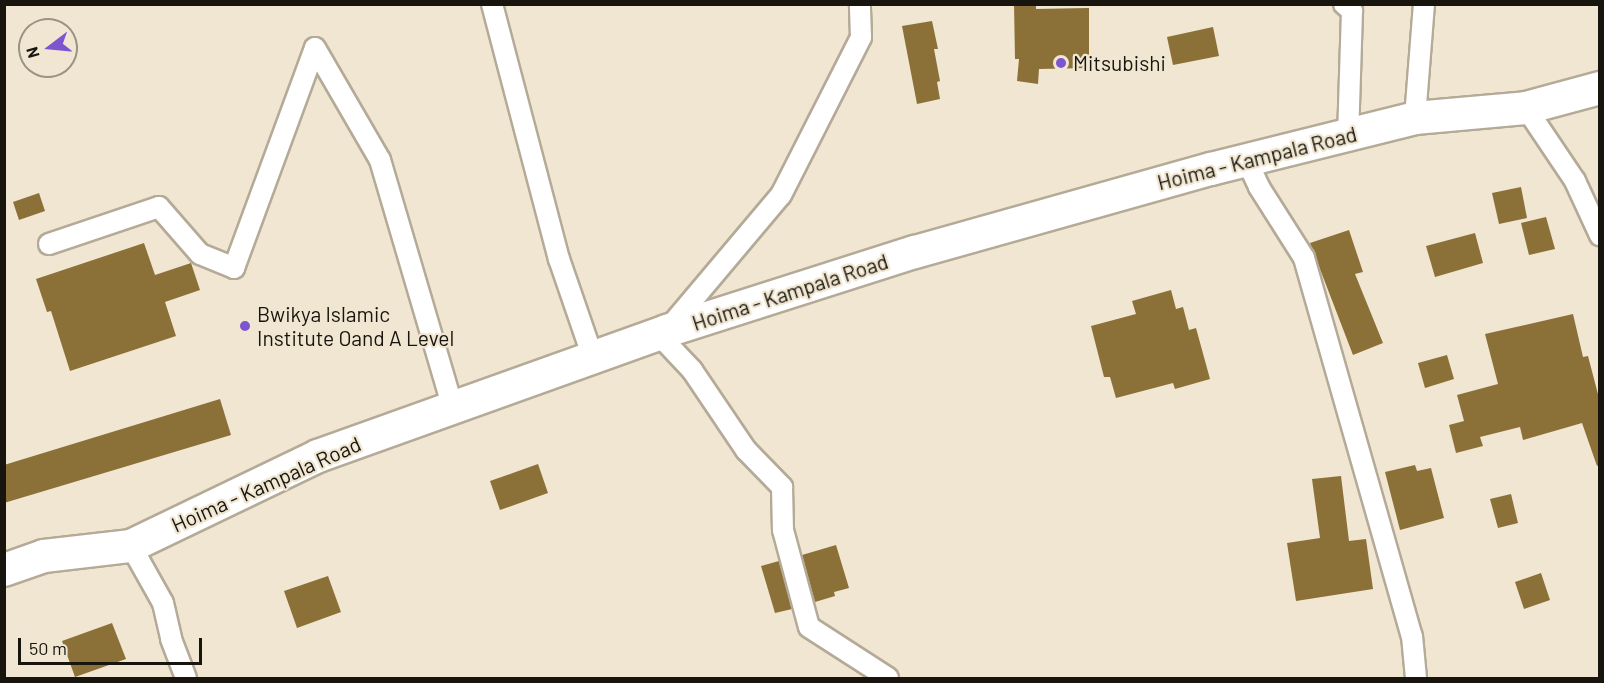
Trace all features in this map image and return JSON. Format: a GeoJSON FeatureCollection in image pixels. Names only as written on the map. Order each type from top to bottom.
{"type":"FeatureCollection","features":[{"type":"Feature","properties":{"kind":"main road","name":"Hoima - Kampala Road"},"geometry":{"type":"LineString","coordinates":[[4,570],[44,556],[131,546],[318,456],[662,332],[915,252],[1247,160],[1415,118],[1526,108],[1599,88]]}},
{"type":"Feature","properties":{"kind":"street"},"geometry":{"type":"LineString","coordinates":[[492,4],[559,259],[593,358]]}},
{"type":"Feature","properties":{"kind":"street"},"geometry":{"type":"LineString","coordinates":[[860,4],[861,38],[781,195],[662,332],[692,370],[746,450],[782,487],[783,530],[809,627],[888,678]]}},
{"type":"Feature","properties":{"kind":"street"},"geometry":{"type":"LineString","coordinates":[[1344,4],[1352,11],[1348,135]]}},
{"type":"Feature","properties":{"kind":"street"},"geometry":{"type":"LineString","coordinates":[[1415,118],[1424,4]]}},
{"type":"Feature","properties":{"kind":"street"},"geometry":{"type":"LineString","coordinates":[[49,244],[159,207],[200,254],[234,268],[315,48],[380,160],[453,408]]}},
{"type":"Feature","properties":{"kind":"street"},"geometry":{"type":"LineString","coordinates":[[1526,108],[1575,181],[1599,234]]}},
{"type":"Feature","properties":{"kind":"street"},"geometry":{"type":"LineString","coordinates":[[1247,160],[1259,187],[1304,258],[1412,636],[1416,678]]}},
{"type":"Feature","properties":{"kind":"street"},"geometry":{"type":"LineString","coordinates":[[131,546],[163,603],[171,639],[186,678]]}},
{"type":"Feature","properties":{"kind":"building"},"geometry":{"type":"Polygon","coordinates":[[[1014,4],[1036,4],[1036,9],[1089,8],[1089,68],[1039,69],[1038,84],[1017,81],[1019,59],[1015,59],[1014,4]]]}},
{"type":"Feature","properties":{"kind":"building"},"geometry":{"type":"Polygon","coordinates":[[[932,21],[938,49],[934,49],[940,81],[937,82],[940,99],[917,104],[902,26],[932,21]]]}},
{"type":"Feature","properties":{"kind":"building"},"geometry":{"type":"Polygon","coordinates":[[[1213,27],[1219,56],[1173,65],[1167,37],[1213,27]]]}},
{"type":"Feature","properties":{"kind":"building"},"geometry":{"type":"Polygon","coordinates":[[[1521,187],[1527,218],[1499,224],[1492,193],[1521,187]]]}},
{"type":"Feature","properties":{"kind":"building"},"geometry":{"type":"Polygon","coordinates":[[[39,193],[45,211],[19,220],[13,202],[39,193]]]}},
{"type":"Feature","properties":{"kind":"building"},"geometry":{"type":"Polygon","coordinates":[[[1546,217],[1555,249],[1529,255],[1521,223],[1546,217]]]}},
{"type":"Feature","properties":{"kind":"building"},"geometry":{"type":"Polygon","coordinates":[[[1349,230],[1363,272],[1355,274],[1383,343],[1353,355],[1310,243],[1349,230]]]}},
{"type":"Feature","properties":{"kind":"building"},"geometry":{"type":"Polygon","coordinates":[[[1475,233],[1483,263],[1435,277],[1426,246],[1475,233]]]}},
{"type":"Feature","properties":{"kind":"building"},"geometry":{"type":"Polygon","coordinates":[[[144,243],[155,275],[191,263],[200,290],[165,302],[176,336],[70,371],[51,311],[47,312],[36,279],[144,243]]]}},
{"type":"Feature","properties":{"kind":"building"},"geometry":{"type":"Polygon","coordinates":[[[1171,290],[1176,309],[1183,307],[1189,330],[1196,328],[1210,379],[1175,389],[1173,383],[1116,398],[1110,377],[1104,377],[1091,326],[1136,314],[1132,301],[1171,290]]]}},
{"type":"Feature","properties":{"kind":"building"},"geometry":{"type":"Polygon","coordinates":[[[1573,314],[1583,357],[1588,356],[1599,398],[1599,465],[1597,466],[1582,423],[1523,440],[1520,427],[1480,437],[1483,446],[1456,453],[1449,425],[1464,421],[1457,395],[1498,384],[1485,334],[1573,314]]]}},
{"type":"Feature","properties":{"kind":"building"},"geometry":{"type":"Polygon","coordinates":[[[1447,355],[1454,379],[1425,388],[1418,363],[1447,355]]]}},
{"type":"Feature","properties":{"kind":"building"},"geometry":{"type":"Polygon","coordinates":[[[220,399],[231,435],[4,503],[4,465],[220,399]]]}},
{"type":"Feature","properties":{"kind":"building"},"geometry":{"type":"Polygon","coordinates":[[[538,464],[548,493],[500,510],[490,481],[538,464]]]}},
{"type":"Feature","properties":{"kind":"building"},"geometry":{"type":"Polygon","coordinates":[[[1415,465],[1417,471],[1431,468],[1444,518],[1400,530],[1385,472],[1415,465]]]}},
{"type":"Feature","properties":{"kind":"building"},"geometry":{"type":"Polygon","coordinates":[[[1341,476],[1349,541],[1366,539],[1373,589],[1296,601],[1287,543],[1320,538],[1312,479],[1341,476]]]}},
{"type":"Feature","properties":{"kind":"building"},"geometry":{"type":"Polygon","coordinates":[[[1511,494],[1518,523],[1498,528],[1490,499],[1511,494]]]}},
{"type":"Feature","properties":{"kind":"building"},"geometry":{"type":"Polygon","coordinates":[[[836,545],[849,588],[834,592],[835,596],[815,602],[802,555],[836,545]]]}},
{"type":"Feature","properties":{"kind":"building"},"geometry":{"type":"Polygon","coordinates":[[[779,561],[792,609],[775,613],[761,566],[779,561]]]}},
{"type":"Feature","properties":{"kind":"building"},"geometry":{"type":"Polygon","coordinates":[[[1541,573],[1550,600],[1524,609],[1515,582],[1541,573]]]}},
{"type":"Feature","properties":{"kind":"building"},"geometry":{"type":"Polygon","coordinates":[[[328,576],[341,612],[297,628],[284,591],[328,576]]]}},
{"type":"Feature","properties":{"kind":"building"},"geometry":{"type":"Polygon","coordinates":[[[112,623],[126,659],[75,677],[62,641],[112,623]]]}},
{"type":"Feature","properties":{"kind":"place","name":"Mitsubishi"},"geometry":{"type":"Point","coordinates":[1061,63]}},
{"type":"Feature","properties":{"kind":"place","name":"Bwikya Islamic Institute Oand A Level"},"geometry":{"type":"Point","coordinates":[245,326]}}]}
